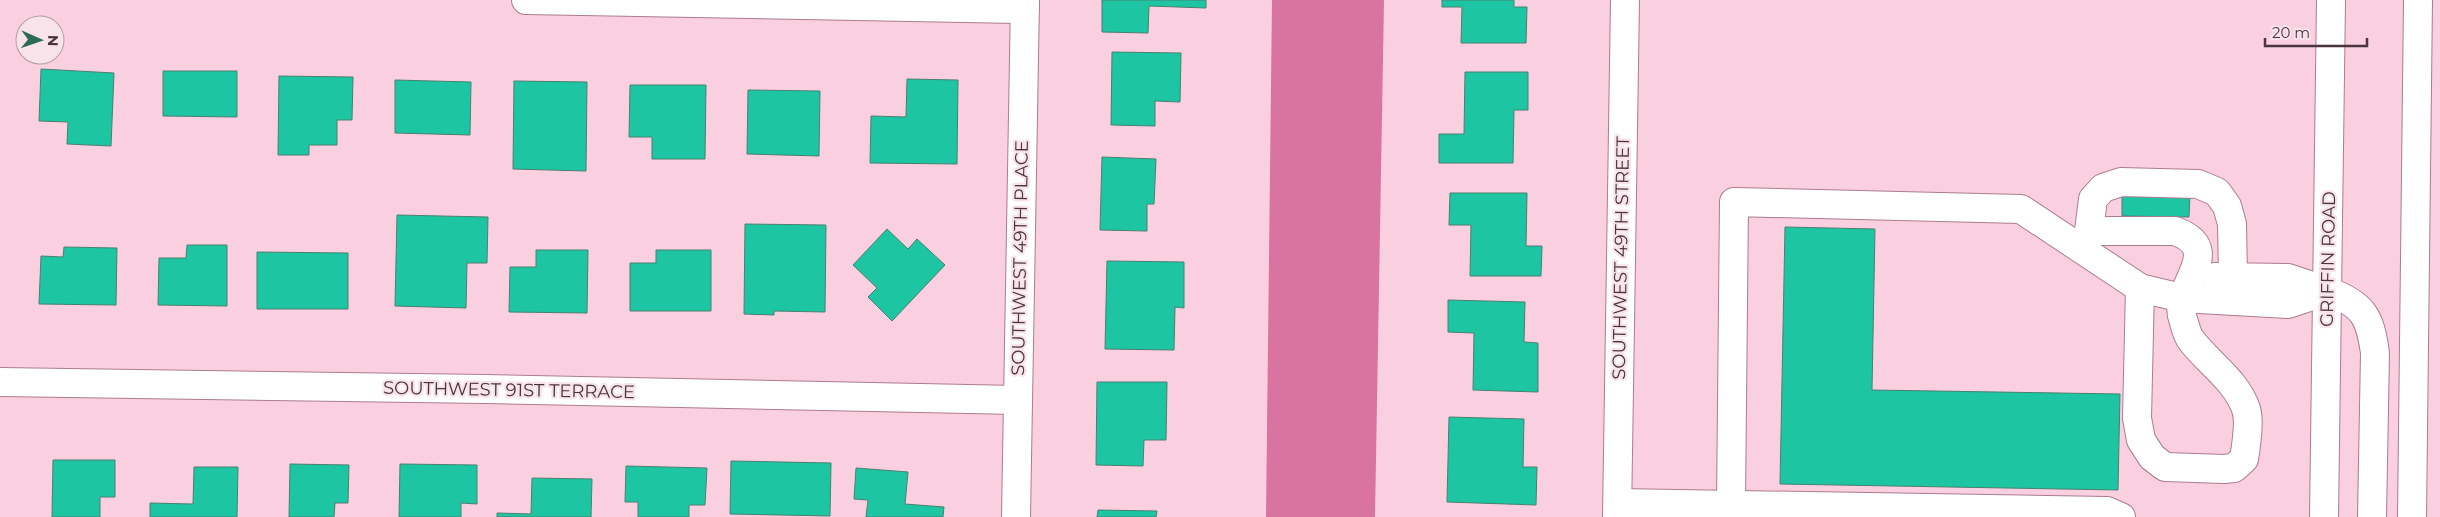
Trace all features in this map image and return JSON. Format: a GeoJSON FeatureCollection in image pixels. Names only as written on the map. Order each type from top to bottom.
{"type":"FeatureCollection","features":[{"type":"Feature","properties":{"kind":"street"},"geometry":{"type":"LineString","coordinates":[[526,0],[1025,4]]}},
{"type":"Feature","properties":{"kind":"street","name":"SOUTHWEST 49TH STREET"},"geometry":{"type":"LineString","coordinates":[[1618,510],[1625,0]]}},
{"type":"Feature","properties":{"kind":"street","name":"GRIFFIN ROAD"},"geometry":{"type":"LineString","coordinates":[[2324,517],[2331,0]]}},
{"type":"Feature","properties":{"kind":"street"},"geometry":{"type":"LineString","coordinates":[[2412,517],[2418,0]]}},
{"type":"Feature","properties":{"kind":"street","name":"SOUTHWEST 49TH PLACE"},"geometry":{"type":"LineString","coordinates":[[1016,517],[1025,4]]}},
{"type":"Feature","properties":{"kind":"street"},"geometry":{"type":"LineString","coordinates":[[2085,240],[2093,199],[2104,188],[2121,182],[2198,184],[2216,192],[2227,206],[2232,224],[2233,276]]}},
{"type":"Feature","properties":{"kind":"street"},"geometry":{"type":"LineString","coordinates":[[1731,505],[1734,202],[2021,209],[2085,240],[2140,288],[2187,287],[2288,304],[2327,291]]}},
{"type":"Feature","properties":{"kind":"street"},"geometry":{"type":"LineString","coordinates":[[2085,240],[2175,231],[2188,236],[2196,247],[2199,264],[2187,287],[2182,316],[2190,339],[2235,387],[2247,410],[2244,459],[2234,468],[2165,467],[2152,457],[2141,440],[2137,418],[2140,288]]}},
{"type":"Feature","properties":{"kind":"street"},"geometry":{"type":"LineString","coordinates":[[2187,287],[2233,276],[2288,278],[2349,299],[2367,317],[2373,336],[2375,353],[2372,517]]}},
{"type":"Feature","properties":{"kind":"street","name":"SOUTHWEST 91ST TERRACE"},"geometry":{"type":"LineString","coordinates":[[0,382],[485,389],[1017,400]]}},
{"type":"Feature","properties":{"kind":"street"},"geometry":{"type":"LineString","coordinates":[[1618,510],[1731,505],[2107,512],[2121,517]]}},
{"type":"Feature","properties":{"kind":"shaded area"},"geometry":{"type":"Polygon","coordinates":[[[1272,0],[1384,0],[1375,517],[1266,517],[1272,0]]]}},
{"type":"Feature","properties":{"kind":"building"},"geometry":{"type":"Polygon","coordinates":[[[1102,0],[1206,0],[1206,8],[1149,6],[1148,33],[1102,32],[1102,0]]]}},
{"type":"Feature","properties":{"kind":"building"},"geometry":{"type":"Polygon","coordinates":[[[1442,0],[1514,0],[1514,7],[1527,7],[1526,43],[1461,43],[1462,7],[1442,7],[1442,0]]]}},
{"type":"Feature","properties":{"kind":"building"},"geometry":{"type":"Polygon","coordinates":[[[1112,52],[1181,53],[1180,102],[1155,101],[1155,126],[1111,125],[1112,52]]]}},
{"type":"Feature","properties":{"kind":"building"},"geometry":{"type":"Polygon","coordinates":[[[41,69],[114,73],[111,146],[67,144],[68,122],[39,121],[41,69]]]}},
{"type":"Feature","properties":{"kind":"building"},"geometry":{"type":"Polygon","coordinates":[[[163,71],[237,71],[237,117],[163,116],[163,71]]]}},
{"type":"Feature","properties":{"kind":"building"},"geometry":{"type":"Polygon","coordinates":[[[1465,72],[1528,72],[1528,110],[1514,110],[1513,163],[1439,163],[1439,134],[1464,134],[1465,72]]]}},
{"type":"Feature","properties":{"kind":"building"},"geometry":{"type":"Polygon","coordinates":[[[279,76],[353,77],[352,120],[337,120],[337,145],[309,145],[309,155],[278,155],[279,76]]]}},
{"type":"Feature","properties":{"kind":"building"},"geometry":{"type":"Polygon","coordinates":[[[907,79],[958,80],[957,164],[870,163],[871,116],[906,117],[907,79]]]}},
{"type":"Feature","properties":{"kind":"building"},"geometry":{"type":"Polygon","coordinates":[[[395,80],[471,82],[470,135],[395,133],[395,80]]]}},
{"type":"Feature","properties":{"kind":"building"},"geometry":{"type":"Polygon","coordinates":[[[514,81],[587,82],[586,171],[513,169],[514,81]]]}},
{"type":"Feature","properties":{"kind":"building"},"geometry":{"type":"Polygon","coordinates":[[[630,85],[706,85],[705,159],[652,159],[652,137],[629,137],[630,85]]]}},
{"type":"Feature","properties":{"kind":"building"},"geometry":{"type":"Polygon","coordinates":[[[748,90],[820,91],[819,156],[747,154],[748,90]]]}},
{"type":"Feature","properties":{"kind":"building"},"geometry":{"type":"Polygon","coordinates":[[[1102,157],[1156,159],[1154,204],[1147,204],[1147,231],[1100,230],[1102,157]]]}},
{"type":"Feature","properties":{"kind":"building"},"geometry":{"type":"Polygon","coordinates":[[[2122,191],[2190,193],[2189,217],[2122,216],[2122,191]]]}},
{"type":"Feature","properties":{"kind":"building"},"geometry":{"type":"Polygon","coordinates":[[[1450,193],[1527,193],[1526,246],[1542,246],[1541,276],[1470,276],[1471,225],[1449,225],[1450,193]]]}},
{"type":"Feature","properties":{"kind":"building"},"geometry":{"type":"Polygon","coordinates":[[[397,215],[488,217],[487,263],[467,263],[466,308],[395,306],[397,215]]]}},
{"type":"Feature","properties":{"kind":"building"},"geometry":{"type":"Polygon","coordinates":[[[745,224],[826,225],[825,312],[774,311],[774,315],[744,314],[745,224]]]}},
{"type":"Feature","properties":{"kind":"building"},"geometry":{"type":"Polygon","coordinates":[[[1785,227],[1875,229],[1872,390],[2120,394],[2118,490],[1780,484],[1785,227]]]}},
{"type":"Feature","properties":{"kind":"building"},"geometry":{"type":"Polygon","coordinates":[[[887,229],[908,249],[917,239],[945,265],[892,321],[868,297],[877,288],[853,265],[887,229]]]}},
{"type":"Feature","properties":{"kind":"building"},"geometry":{"type":"Polygon","coordinates":[[[187,245],[227,245],[227,306],[158,305],[159,258],[186,258],[187,245]]]}},
{"type":"Feature","properties":{"kind":"building"},"geometry":{"type":"Polygon","coordinates":[[[64,247],[117,248],[116,305],[39,304],[41,256],[63,257],[64,247]]]}},
{"type":"Feature","properties":{"kind":"building"},"geometry":{"type":"Polygon","coordinates":[[[536,250],[588,250],[587,313],[509,312],[510,267],[536,267],[536,250]]]}},
{"type":"Feature","properties":{"kind":"building"},"geometry":{"type":"Polygon","coordinates":[[[656,250],[711,250],[711,311],[630,311],[630,263],[656,263],[656,250]]]}},
{"type":"Feature","properties":{"kind":"building"},"geometry":{"type":"Polygon","coordinates":[[[257,252],[348,253],[348,309],[257,309],[257,252]]]}},
{"type":"Feature","properties":{"kind":"building"},"geometry":{"type":"Polygon","coordinates":[[[1107,261],[1184,262],[1184,308],[1175,307],[1174,350],[1105,349],[1107,261]]]}},
{"type":"Feature","properties":{"kind":"building"},"geometry":{"type":"Polygon","coordinates":[[[1448,300],[1525,302],[1524,342],[1538,343],[1538,392],[1473,390],[1474,333],[1448,332],[1448,300]]]}},
{"type":"Feature","properties":{"kind":"building"},"geometry":{"type":"Polygon","coordinates":[[[1097,382],[1167,382],[1166,440],[1144,440],[1143,466],[1096,465],[1097,382]]]}},
{"type":"Feature","properties":{"kind":"building"},"geometry":{"type":"Polygon","coordinates":[[[1449,417],[1524,419],[1523,467],[1537,467],[1536,505],[1447,502],[1449,417]]]}},
{"type":"Feature","properties":{"kind":"building"},"geometry":{"type":"Polygon","coordinates":[[[53,460],[115,460],[115,497],[100,497],[100,517],[52,517],[53,460]]]}},
{"type":"Feature","properties":{"kind":"building"},"geometry":{"type":"Polygon","coordinates":[[[731,461],[831,463],[830,516],[730,514],[731,461]]]}},
{"type":"Feature","properties":{"kind":"building"},"geometry":{"type":"Polygon","coordinates":[[[290,464],[349,465],[348,503],[335,503],[334,517],[289,517],[290,464]]]}},
{"type":"Feature","properties":{"kind":"building"},"geometry":{"type":"Polygon","coordinates":[[[400,464],[477,465],[477,504],[461,503],[461,517],[399,517],[400,464]]]}},
{"type":"Feature","properties":{"kind":"building"},"geometry":{"type":"Polygon","coordinates":[[[626,466],[707,468],[705,505],[689,505],[689,517],[638,517],[638,502],[625,502],[626,466]]]}},
{"type":"Feature","properties":{"kind":"building"},"geometry":{"type":"Polygon","coordinates":[[[194,467],[238,467],[237,517],[150,517],[150,503],[193,504],[194,467]]]}},
{"type":"Feature","properties":{"kind":"building"},"geometry":{"type":"Polygon","coordinates":[[[856,468],[908,472],[905,504],[944,507],[943,517],[866,517],[868,500],[854,499],[856,468]]]}},
{"type":"Feature","properties":{"kind":"building"},"geometry":{"type":"Polygon","coordinates":[[[532,478],[592,479],[591,517],[497,517],[497,513],[531,514],[532,478]]]}},
{"type":"Feature","properties":{"kind":"building"},"geometry":{"type":"Polygon","coordinates":[[[1098,510],[1157,511],[1156,517],[1097,517],[1098,510]]]}}]}
